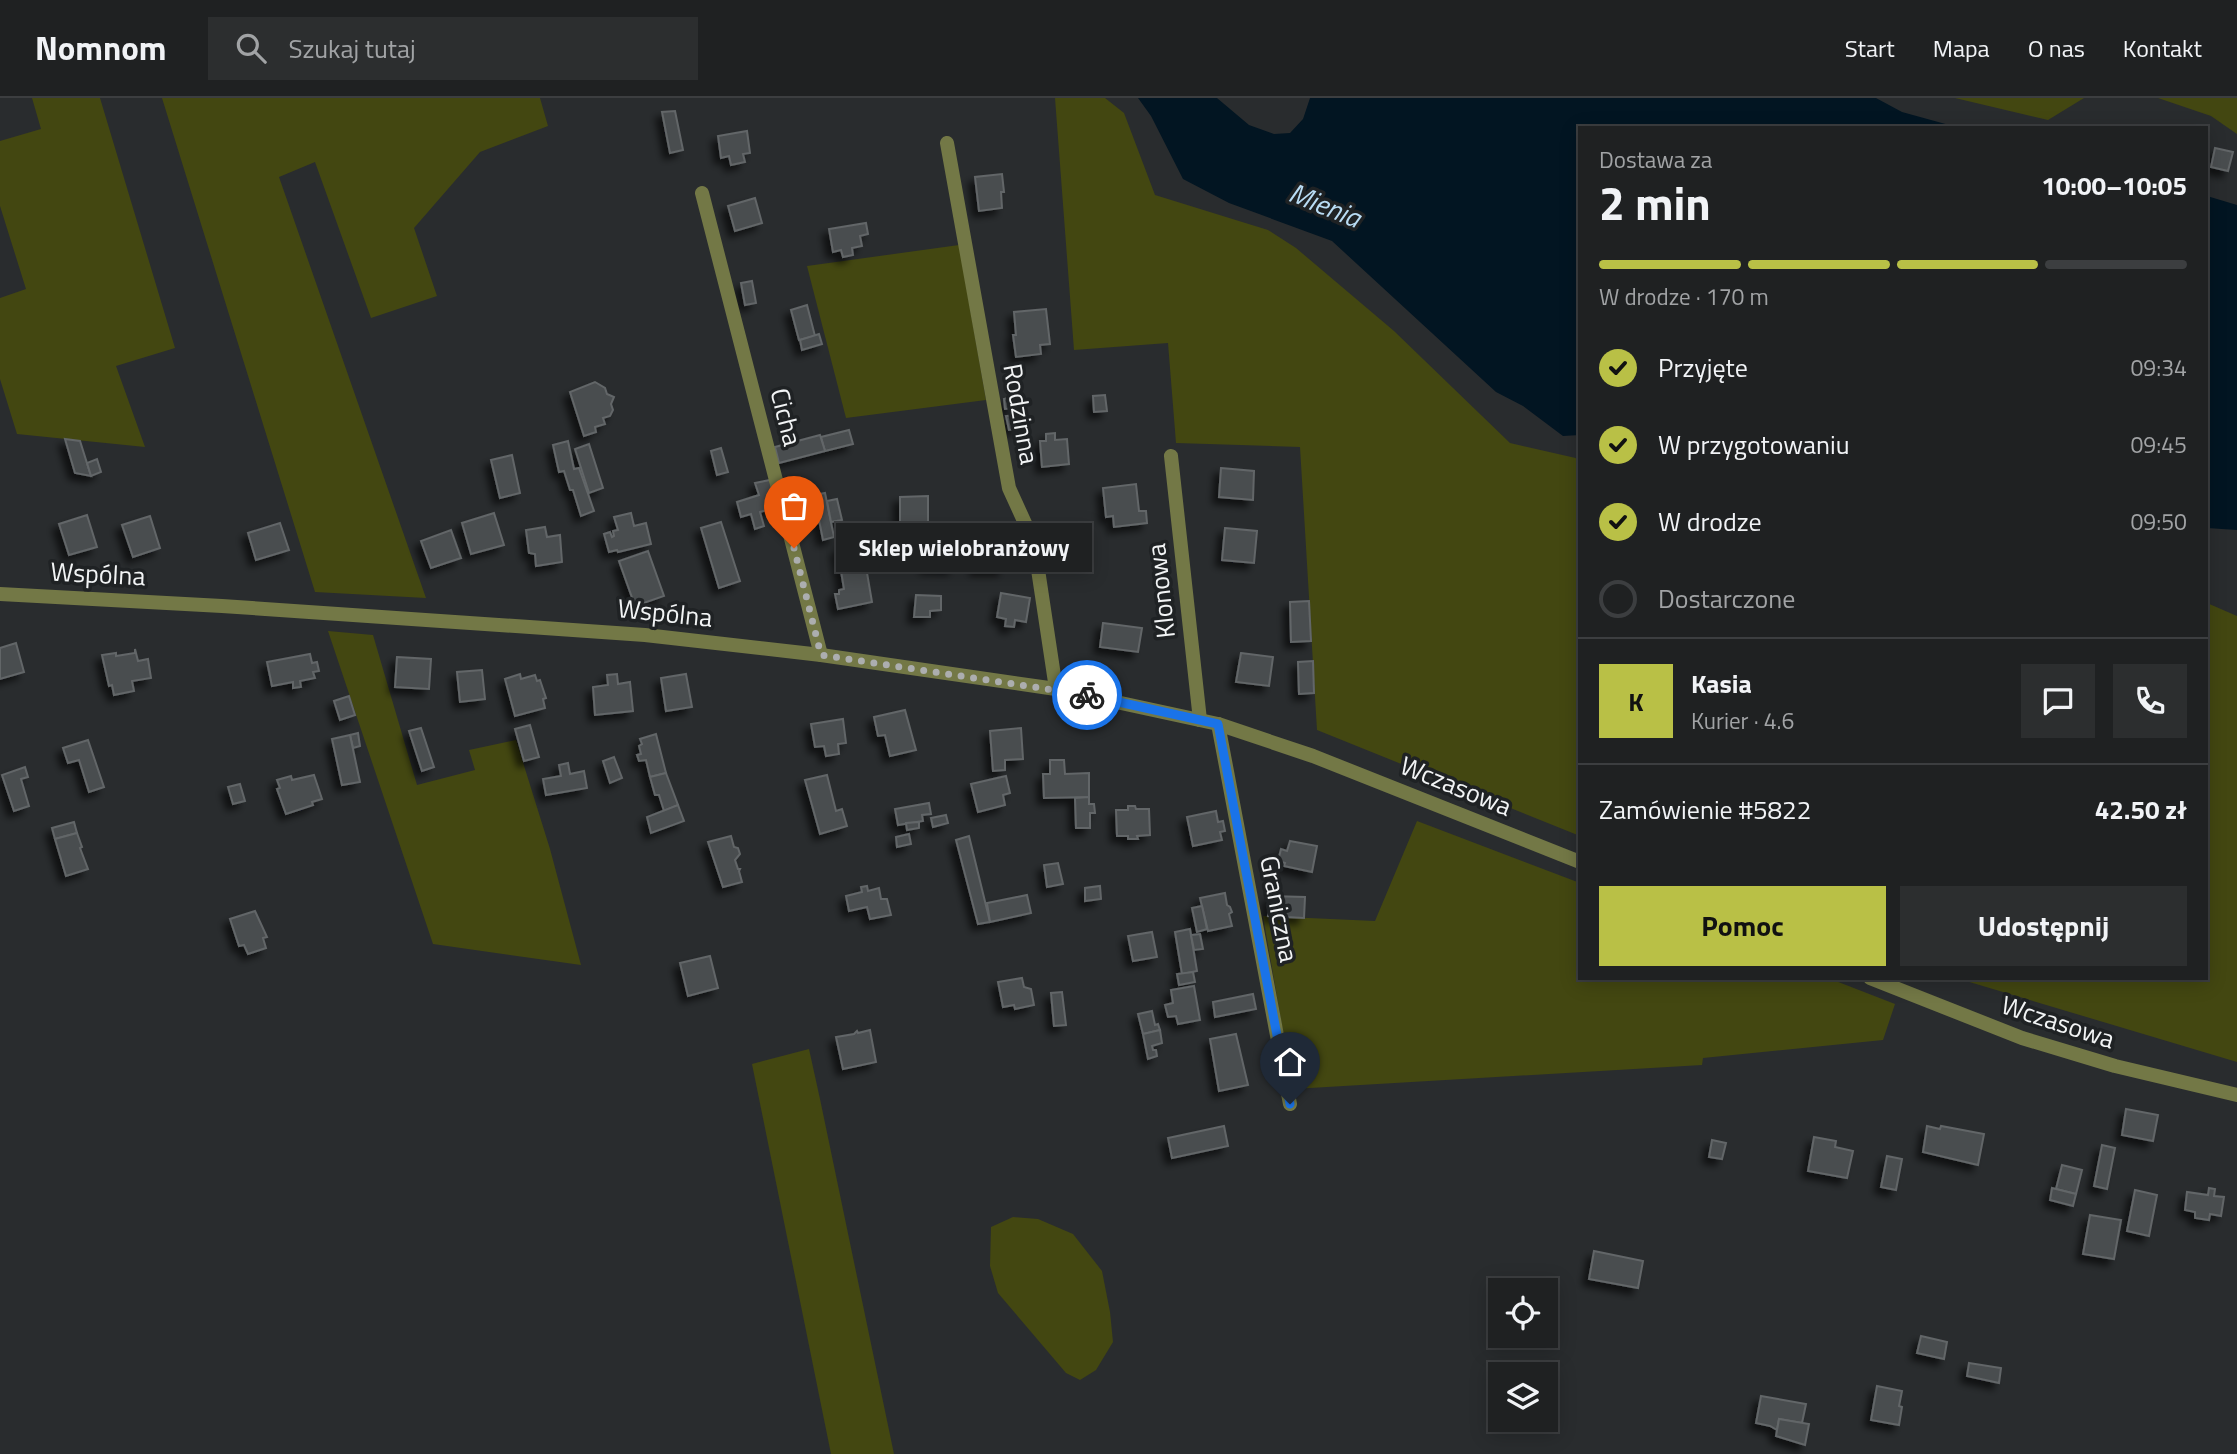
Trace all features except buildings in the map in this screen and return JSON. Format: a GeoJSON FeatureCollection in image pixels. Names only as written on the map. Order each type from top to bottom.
{"type":"FeatureCollection","features":[{"type":"Feature","properties":{"kind":"street","name":"Rodzinna"},"geometry":{"type":"LineString","coordinates":[[947,143],[1009,488],[1034,543],[1056,689]]}},
{"type":"Feature","properties":{"kind":"street","name":"Cicha"},"geometry":{"type":"LineString","coordinates":[[702,192],[821,655]]}},
{"type":"Feature","properties":{"kind":"street","name":"Klonowa"},"geometry":{"type":"LineString","coordinates":[[1171,456],[1199,720]]}},
{"type":"Feature","properties":{"kind":"street","name":"Wspólna"},"geometry":{"type":"LineString","coordinates":[[0,594],[505,624],[645,635],[821,655],[1056,689],[1218,724],[1313,756]]}},
{"type":"Feature","properties":{"kind":"street","name":"Graniczna"},"geometry":{"type":"LineString","coordinates":[[1218,724],[1290,1104]]}},
{"type":"Feature","properties":{"kind":"street","name":"Wczasowa"},"geometry":{"type":"LineString","coordinates":[[1313,756],[1578,861]]}},
{"type":"Feature","properties":{"kind":"street","name":"Wczasowa"},"geometry":{"type":"LineString","coordinates":[[1875,980],[2022,1038],[2115,1066],[2237,1095]]}},
{"type":"Feature","properties":{"kind":"green space"},"geometry":{"type":"Polygon","coordinates":[[[32,98],[100,98],[175,348],[116,366],[145,447],[17,434],[0,379],[0,298],[26,289],[0,206],[0,141],[41,129],[32,98]]]}},
{"type":"Feature","properties":{"kind":"green space"},"geometry":{"type":"Polygon","coordinates":[[[162,98],[540,98],[548,126],[480,152],[414,228],[437,296],[371,318],[315,162],[279,177],[426,598],[315,592],[162,98]]]}},
{"type":"Feature","properties":{"kind":"green space"},"geometry":{"type":"Polygon","coordinates":[[[1055,98],[1105,98],[1124,113],[1155,195],[1268,230],[1296,248],[1394,331],[1510,443],[1578,459],[1578,835],[1317,730],[1300,447],[1176,443],[1168,343],[1074,350],[1055,98]]]}},
{"type":"Feature","properties":{"kind":"green space"},"geometry":{"type":"Polygon","coordinates":[[[1955,98],[2084,98],[2048,120],[1955,98]]]}},
{"type":"Feature","properties":{"kind":"green space"},"geometry":{"type":"Polygon","coordinates":[[[2158,98],[2237,98],[2237,134],[2211,116],[2158,98]]]}},
{"type":"Feature","properties":{"kind":"green space"},"geometry":{"type":"Polygon","coordinates":[[[959,245],[986,400],[846,418],[807,266],[959,245]]]}},
{"type":"Feature","properties":{"kind":"green space"},"geometry":{"type":"Polygon","coordinates":[[[2208,603],[2237,616],[2237,1062],[1963,980],[2208,980],[2208,603]]]}},
{"type":"Feature","properties":{"kind":"green space"},"geometry":{"type":"Polygon","coordinates":[[[328,631],[373,635],[417,785],[475,770],[469,750],[516,740],[550,849],[581,965],[433,944],[328,631]]]}},
{"type":"Feature","properties":{"kind":"green space"},"geometry":{"type":"Polygon","coordinates":[[[1417,821],[1578,882],[1578,980],[1833,980],[1895,1004],[1883,1040],[1703,1058],[1702,1065],[1293,1089],[1263,916],[1375,921],[1417,821]]]}},
{"type":"Feature","properties":{"kind":"green space"},"geometry":{"type":"Polygon","coordinates":[[[809,1049],[894,1454],[831,1454],[752,1064],[809,1049]]]}},
{"type":"Feature","properties":{"kind":"green space"},"geometry":{"type":"Polygon","coordinates":[[[1013,1217],[1038,1219],[1073,1234],[1102,1271],[1113,1342],[1096,1370],[1080,1380],[1066,1373],[998,1293],[990,1266],[991,1227],[1013,1217]]]}},
{"type":"Feature","properties":{"kind":"water","name":"Mienia"},"geometry":{"type":"Polygon","coordinates":[[[1138,98],[1217,98],[1249,125],[1274,134],[1290,133],[1303,119],[1310,98],[1876,98],[1902,112],[1953,126],[1578,126],[1578,435],[1563,436],[1523,406],[1496,392],[1332,241],[1229,203],[1183,179],[1151,116],[1138,98]]]}},
{"type":"Feature","properties":{"kind":"water"},"geometry":{"type":"Polygon","coordinates":[[[2208,196],[2237,205],[2237,530],[2208,528],[2208,196]]]}},
{"type":"Feature","properties":{"kind":"way so far"},"geometry":{"type":"LineString","coordinates":[[794,548],[821,655],[1087,695]]}},
{"type":"Feature","properties":{"kind":"place","name":"Sklep wielobranżowy"},"geometry":{"type":"Point","coordinates":[794,548]}},
{"type":"Feature","properties":{"kind":"route"},"geometry":{"type":"LineString","coordinates":[[1087,695],[1218,724],[1290,1104]]}}]}
